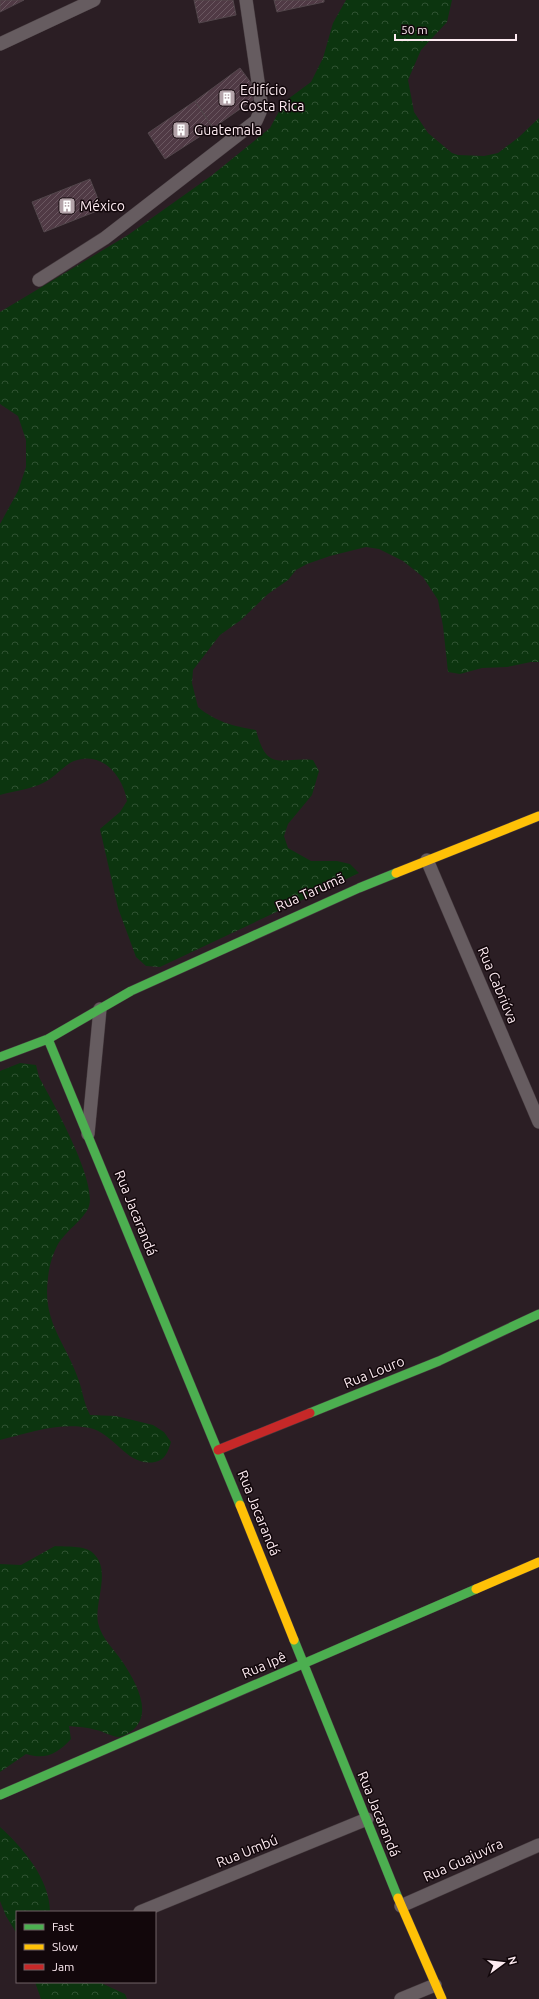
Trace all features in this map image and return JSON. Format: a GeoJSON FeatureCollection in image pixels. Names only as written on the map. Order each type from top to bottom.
{"type":"FeatureCollection","features":[{"type":"Feature","properties":{"kind":"street"},"geometry":{"type":"LineString","coordinates":[[0,44],[94,0]]}},
{"type":"Feature","properties":{"kind":"street"},"geometry":{"type":"LineString","coordinates":[[39,280],[105,238],[256,120],[260,112],[261,102],[246,0]]}},
{"type":"Feature","properties":{"kind":"street","name":"Rua Tarumã"},"geometry":{"type":"LineString","coordinates":[[0,1057],[48,1039],[146,984],[358,888],[539,816]]}},
{"type":"Feature","properties":{"kind":"street","name":"Rua Cabriúva"},"geometry":{"type":"LineString","coordinates":[[427,860],[539,1122]]}},
{"type":"Feature","properties":{"kind":"street"},"geometry":{"type":"LineString","coordinates":[[88,1134],[100,1009]]}},
{"type":"Feature","properties":{"kind":"street","name":"Rua Jacarandá"},"geometry":{"type":"LineString","coordinates":[[48,1039],[218,1450],[401,1906],[442,1999]]}},
{"type":"Feature","properties":{"kind":"street","name":"Rua Louro"},"geometry":{"type":"LineString","coordinates":[[218,1450],[439,1360],[539,1314]]}},
{"type":"Feature","properties":{"kind":"street","name":"Rua Ipê"},"geometry":{"type":"LineString","coordinates":[[0,1795],[539,1562]]}},
{"type":"Feature","properties":{"kind":"street","name":"Rua Umbú"},"geometry":{"type":"LineString","coordinates":[[142,1911],[367,1819]]}},
{"type":"Feature","properties":{"kind":"street","name":"Rua Guajuvíra"},"geometry":{"type":"LineString","coordinates":[[401,1906],[539,1845]]}},
{"type":"Feature","properties":{"kind":"street"},"geometry":{"type":"LineString","coordinates":[[401,1999],[435,1985]]}},
{"type":"Feature","properties":{"kind":"green space"},"geometry":{"type":"Polygon","coordinates":[[[346,0],[452,0],[447,22],[421,50],[408,80],[414,112],[428,133],[452,153],[458,155],[484,156],[498,153],[519,137],[539,118],[539,662],[531,662],[507,667],[482,668],[460,674],[448,672],[443,626],[438,600],[423,577],[403,561],[379,549],[366,547],[330,556],[307,564],[296,570],[288,580],[268,594],[241,620],[220,635],[193,670],[192,683],[198,707],[225,723],[256,730],[260,744],[270,758],[283,761],[313,760],[319,771],[312,795],[288,824],[284,836],[288,848],[311,861],[337,861],[350,864],[359,873],[160,967],[146,966],[136,957],[118,908],[100,829],[120,812],[127,801],[125,792],[116,774],[102,762],[94,759],[84,759],[70,763],[49,780],[40,784],[0,795],[0,524],[18,491],[26,467],[26,440],[18,416],[0,404],[0,312],[128,235],[211,176],[270,128],[284,102],[311,82],[323,58],[333,23],[346,0]]]}},
{"type":"Feature","properties":{"kind":"green space"},"geometry":{"type":"Polygon","coordinates":[[[20,1063],[36,1065],[39,1077],[63,1122],[80,1160],[90,1194],[87,1211],[60,1241],[55,1250],[48,1274],[48,1308],[56,1332],[74,1367],[86,1407],[90,1415],[116,1416],[153,1425],[164,1432],[171,1442],[166,1455],[158,1461],[145,1462],[137,1460],[99,1431],[90,1428],[67,1426],[56,1427],[0,1440],[0,1071],[20,1063]]]}},
{"type":"Feature","properties":{"kind":"green space"},"geometry":{"type":"Polygon","coordinates":[[[55,1546],[75,1547],[90,1550],[99,1560],[102,1577],[97,1615],[98,1623],[106,1640],[121,1659],[137,1687],[142,1705],[142,1713],[140,1721],[135,1728],[128,1734],[119,1737],[89,1728],[69,1726],[71,1739],[61,1749],[45,1756],[33,1756],[26,1754],[0,1772],[0,1564],[21,1565],[55,1546]]]}},
{"type":"Feature","properties":{"kind":"green space"},"geometry":{"type":"Polygon","coordinates":[[[0,1827],[18,1844],[34,1865],[45,1888],[49,1900],[50,1911],[16,1911],[16,1932],[6,1916],[0,1901],[0,1827]]]}},
{"type":"Feature","properties":{"kind":"green space"},"geometry":{"type":"Polygon","coordinates":[[[35,1983],[101,1983],[125,1994],[127,1999],[41,1999],[35,1983]]]}},
{"type":"Feature","properties":{"kind":"building"},"geometry":{"type":"Polygon","coordinates":[[[0,0],[24,0],[0,12],[0,0]]]}},
{"type":"Feature","properties":{"kind":"building"},"geometry":{"type":"Polygon","coordinates":[[[194,0],[233,0],[236,15],[199,23],[194,0]]]}},
{"type":"Feature","properties":{"kind":"building"},"geometry":{"type":"Polygon","coordinates":[[[274,0],[324,0],[324,2],[277,12],[274,0]]]}},
{"type":"Feature","properties":{"kind":"building","name":"Edifício Costa Rica"},"geometry":{"type":"Polygon","coordinates":[[[240,68],[260,95],[213,128],[195,101],[240,68]]]}},
{"type":"Feature","properties":{"kind":"building","name":"Guatemala"},"geometry":{"type":"Polygon","coordinates":[[[195,101],[213,128],[165,159],[148,133],[195,101]]]}},
{"type":"Feature","properties":{"kind":"building","name":"México"},"geometry":{"type":"Polygon","coordinates":[[[90,179],[102,209],[44,232],[32,202],[90,179]]]}},
{"type":"Feature","properties":{"kind":"traffic: fast"},"geometry":{"type":"LineString","coordinates":[[0,1057],[48,1039],[131,991],[359,888],[396,873]]}},
{"type":"Feature","properties":{"kind":"traffic: fast"},"geometry":{"type":"LineString","coordinates":[[48,1039],[240,1505]]}},
{"type":"Feature","properties":{"kind":"traffic: fast"},"geometry":{"type":"LineString","coordinates":[[310,1413],[439,1361],[539,1314]]}},
{"type":"Feature","properties":{"kind":"traffic: fast"},"geometry":{"type":"LineString","coordinates":[[0,1795],[476,1589]]}},
{"type":"Feature","properties":{"kind":"traffic: fast"},"geometry":{"type":"LineString","coordinates":[[294,1640],[398,1898]]}},
{"type":"Feature","properties":{"kind":"traffic: slow"},"geometry":{"type":"LineString","coordinates":[[396,873],[539,816]]}},
{"type":"Feature","properties":{"kind":"traffic: slow"},"geometry":{"type":"LineString","coordinates":[[240,1505],[294,1640]]}},
{"type":"Feature","properties":{"kind":"traffic: slow"},"geometry":{"type":"LineString","coordinates":[[476,1589],[539,1562]]}},
{"type":"Feature","properties":{"kind":"traffic: slow"},"geometry":{"type":"LineString","coordinates":[[398,1898],[442,1999]]}},
{"type":"Feature","properties":{"kind":"traffic: jam"},"geometry":{"type":"LineString","coordinates":[[218,1450],[310,1413]]}},
{"type":"Feature","properties":{"kind":"place","name":"Edifício Costa Rica"},"geometry":{"type":"Point","coordinates":[227,98]}},
{"type":"Feature","properties":{"kind":"place","name":"Guatemala"},"geometry":{"type":"Point","coordinates":[181,130]}},
{"type":"Feature","properties":{"kind":"place","name":"México"},"geometry":{"type":"Point","coordinates":[67,206]}}]}
